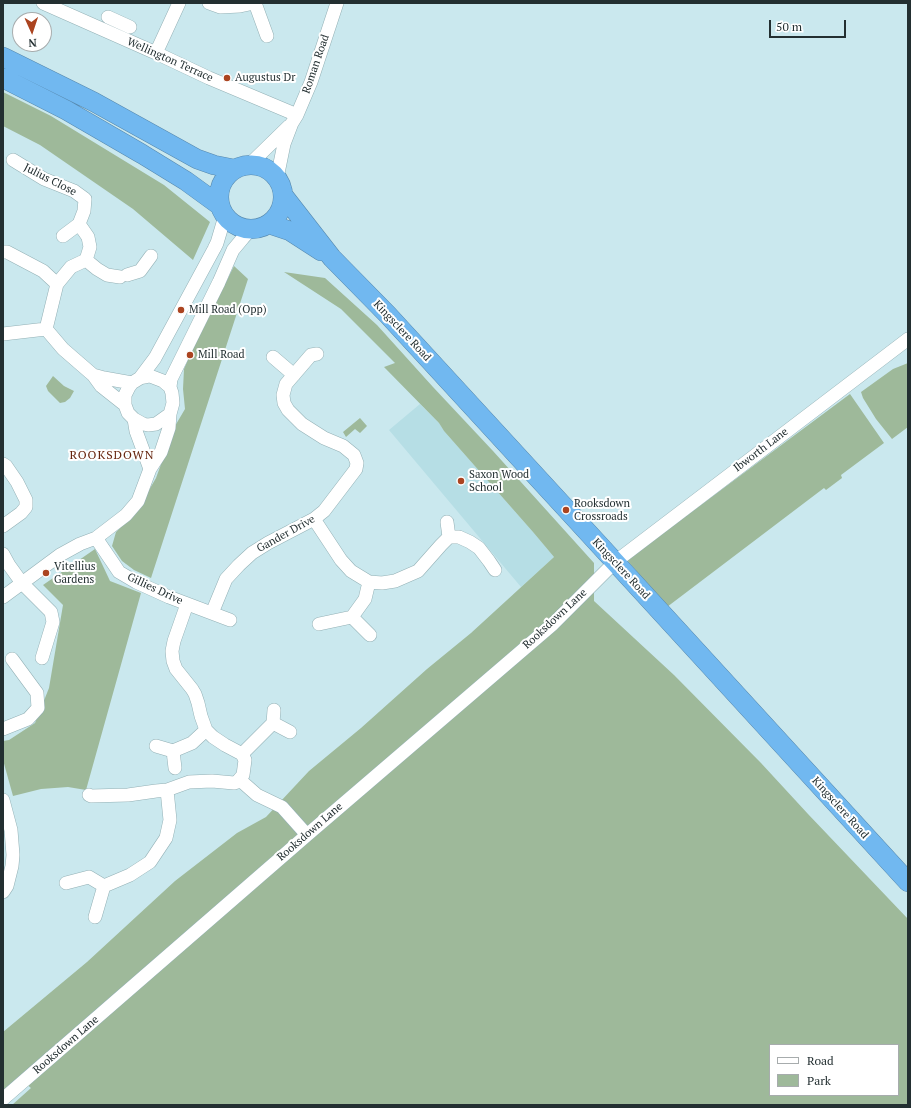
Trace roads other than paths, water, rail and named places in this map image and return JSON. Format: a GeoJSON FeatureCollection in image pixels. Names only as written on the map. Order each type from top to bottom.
{"type":"FeatureCollection","features":[{"type":"Feature","properties":{"kind":"highway"},"geometry":{"type":"LineString","coordinates":[[3,57],[94,102],[197,159],[214,165],[242,167],[258,165],[265,168],[272,172],[280,186],[282,203],[280,211],[275,218],[260,226],[241,228],[232,223],[222,210],[186,181],[66,110],[3,78]]}},
{"type":"Feature","properties":{"kind":"highway"},"geometry":{"type":"LineString","coordinates":[[222,210],[218,195],[221,184],[226,176],[242,167]]}},
{"type":"Feature","properties":{"kind":"highway","name":"Kingsclere Road"},"geometry":{"type":"LineString","coordinates":[[280,186],[332,258],[388,315],[908,882]]}},
{"type":"Feature","properties":{"kind":"highway","name":"Kingsclere Road"},"geometry":{"type":"LineString","coordinates":[[260,226],[290,230],[332,258]]}},
{"type":"Feature","properties":{"kind":"street","name":"Wellington Terrace"},"geometry":{"type":"LineString","coordinates":[[43,3],[156,53],[294,119]]}},
{"type":"Feature","properties":{"kind":"street"},"geometry":{"type":"LineString","coordinates":[[156,53],[179,3]]}},
{"type":"Feature","properties":{"kind":"street"},"geometry":{"type":"LineString","coordinates":[[209,3],[220,7],[240,6],[254,3],[267,36]]}},
{"type":"Feature","properties":{"kind":"street","name":"Roman Road"},"geometry":{"type":"LineString","coordinates":[[280,186],[284,144],[310,82],[337,3]]}},
{"type":"Feature","properties":{"kind":"street"},"geometry":{"type":"LineString","coordinates":[[108,17],[126,25],[118,37]]}},
{"type":"Feature","properties":{"kind":"street","name":"Roman Road"},"geometry":{"type":"LineString","coordinates":[[242,167],[294,119]]}},
{"type":"Feature","properties":{"kind":"street","name":"Julius Close"},"geometry":{"type":"LineString","coordinates":[[13,160],[44,179],[74,191],[85,199],[84,211],[79,224]]}},
{"type":"Feature","properties":{"kind":"street"},"geometry":{"type":"LineString","coordinates":[[170,414],[156,424],[144,424],[134,419],[128,413],[125,405],[125,395],[129,387],[136,381],[155,358],[214,249],[222,210]]}},
{"type":"Feature","properties":{"kind":"street"},"geometry":{"type":"LineString","coordinates":[[46,329],[57,284],[71,267],[86,260],[90,247],[88,238],[79,224],[63,236]]}},
{"type":"Feature","properties":{"kind":"street"},"geometry":{"type":"LineString","coordinates":[[3,597],[60,555],[80,544],[96,538],[126,515],[138,500],[150,469],[161,452],[170,428],[170,414],[173,403],[170,387],[171,379],[219,282],[233,250],[242,238],[260,226]]}},
{"type":"Feature","properties":{"kind":"street"},"geometry":{"type":"LineString","coordinates":[[3,252],[7,252],[43,271],[57,284]]}},
{"type":"Feature","properties":{"kind":"street"},"geometry":{"type":"LineString","coordinates":[[86,260],[107,275],[124,276],[140,272],[151,256]]}},
{"type":"Feature","properties":{"kind":"street"},"geometry":{"type":"LineString","coordinates":[[46,329],[62,349],[93,375],[100,386],[125,405]]}},
{"type":"Feature","properties":{"kind":"street"},"geometry":{"type":"LineString","coordinates":[[3,334],[46,329]]}},
{"type":"Feature","properties":{"kind":"street","name":"Ibworth Lane"},"geometry":{"type":"LineString","coordinates":[[615,562],[908,339]]}},
{"type":"Feature","properties":{"kind":"street","name":"Gander Drive"},"geometry":{"type":"LineString","coordinates":[[212,613],[226,579],[239,565],[257,549],[314,519],[324,511],[356,470],[357,462],[354,455],[343,446],[324,438],[302,424],[284,404],[286,384],[311,355],[318,354]]}},
{"type":"Feature","properties":{"kind":"street"},"geometry":{"type":"LineString","coordinates":[[273,357],[294,375]]}},
{"type":"Feature","properties":{"kind":"street"},"geometry":{"type":"LineString","coordinates":[[93,375],[104,378],[136,381],[150,376],[163,381],[170,387]]}},
{"type":"Feature","properties":{"kind":"street"},"geometry":{"type":"LineString","coordinates":[[134,419],[136,431],[150,469]]}},
{"type":"Feature","properties":{"kind":"street"},"geometry":{"type":"LineString","coordinates":[[3,464],[17,482],[26,500],[26,507],[21,513],[3,526]]}},
{"type":"Feature","properties":{"kind":"street"},"geometry":{"type":"LineString","coordinates":[[314,519],[341,560],[351,571],[369,582],[382,583],[395,581],[418,571],[450,537],[459,537],[479,548],[495,570]]}},
{"type":"Feature","properties":{"kind":"street"},"geometry":{"type":"LineString","coordinates":[[447,522],[450,537]]}},
{"type":"Feature","properties":{"kind":"street","name":"Gillies Drive"},"geometry":{"type":"LineString","coordinates":[[96,538],[119,572],[136,582],[230,620]]}},
{"type":"Feature","properties":{"kind":"street"},"geometry":{"type":"LineString","coordinates":[[3,554],[22,583],[52,612],[53,622],[42,658]]}},
{"type":"Feature","properties":{"kind":"street","name":"Rooksdown Lane"},"geometry":{"type":"LineString","coordinates":[[3,1100],[307,835],[553,624],[615,562]]}},
{"type":"Feature","properties":{"kind":"street"},"geometry":{"type":"LineString","coordinates":[[319,624],[352,618],[365,599],[369,582]]}},
{"type":"Feature","properties":{"kind":"street"},"geometry":{"type":"LineString","coordinates":[[89,795],[128,795],[167,790],[189,782],[212,781],[234,783],[240,780],[243,775],[245,760],[242,754],[213,737],[206,730],[195,694],[176,669],[173,661],[172,651],[174,641],[188,604]]}},
{"type":"Feature","properties":{"kind":"street"},"geometry":{"type":"LineString","coordinates":[[352,618],[370,635]]}},
{"type":"Feature","properties":{"kind":"street"},"geometry":{"type":"LineString","coordinates":[[3,729],[28,719],[38,708],[37,694],[12,659]]}},
{"type":"Feature","properties":{"kind":"street"},"geometry":{"type":"LineString","coordinates":[[242,754],[274,716],[290,732]]}},
{"type":"Feature","properties":{"kind":"street"},"geometry":{"type":"LineString","coordinates":[[156,746],[173,751],[192,743],[206,730]]}},
{"type":"Feature","properties":{"kind":"street"},"geometry":{"type":"LineString","coordinates":[[173,751],[175,768]]}},
{"type":"Feature","properties":{"kind":"street"},"geometry":{"type":"LineString","coordinates":[[240,780],[257,795],[282,807],[307,835]]}},
{"type":"Feature","properties":{"kind":"street"},"geometry":{"type":"LineString","coordinates":[[104,886],[130,875],[150,862],[166,838],[170,820],[167,790]]}},
{"type":"Feature","properties":{"kind":"street"},"geometry":{"type":"LineString","coordinates":[[3,800],[7,830],[13,855],[7,886],[3,892]]}},
{"type":"Feature","properties":{"kind":"street"},"geometry":{"type":"LineString","coordinates":[[66,883],[89,878],[104,886]]}},
{"type":"Feature","properties":{"kind":"street"},"geometry":{"type":"LineString","coordinates":[[95,918],[104,886]]}},
{"type":"Feature","properties":{"kind":"place","name":"Augustus Dr"},"geometry":{"type":"Point","coordinates":[227,78]}},
{"type":"Feature","properties":{"kind":"place","name":"Mill Road (Opp)"},"geometry":{"type":"Point","coordinates":[181,310]}},
{"type":"Feature","properties":{"kind":"place","name":"Mill Road"},"geometry":{"type":"Point","coordinates":[190,355]}},
{"type":"Feature","properties":{"kind":"place","name":"Saxon Wood School"},"geometry":{"type":"Point","coordinates":[461,481]}},
{"type":"Feature","properties":{"kind":"place","name":"Rooksdown Crossroads"},"geometry":{"type":"Point","coordinates":[566,510]}},
{"type":"Feature","properties":{"kind":"place","name":"Vitellius Gardens"},"geometry":{"type":"Point","coordinates":[46,573]}},
{"type":"Feature","properties":{"kind":"district","name":"ROOKSDOWN"},"geometry":{"type":"Point","coordinates":[112,456]}}]}
